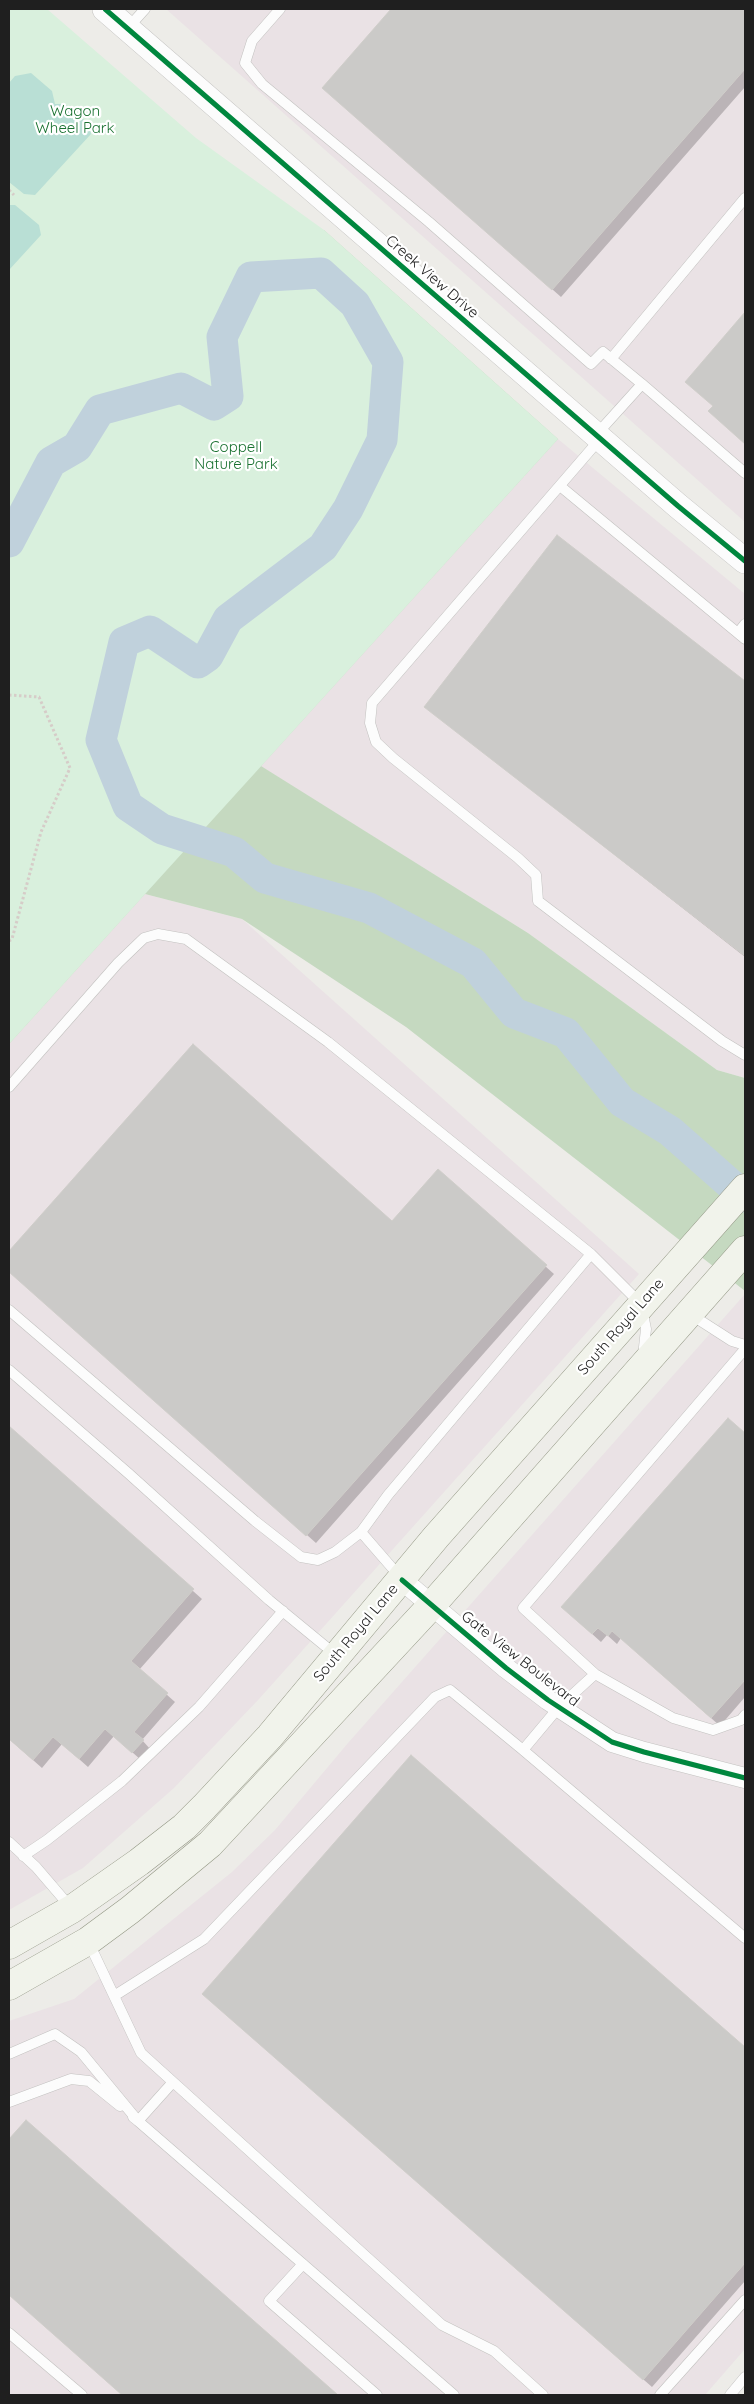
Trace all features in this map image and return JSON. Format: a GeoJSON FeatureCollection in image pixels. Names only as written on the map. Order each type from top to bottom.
{"type":"FeatureCollection","features":[{"type":"Feature","properties":{"kind":"main road","name":"South Royal Lane"},"geometry":{"type":"LineString","coordinates":[[9,1945],[72,1909],[184,1826],[270,1736],[436,1537],[689,1248],[745,1188]]}},
{"type":"Feature","properties":{"kind":"main road"},"geometry":{"type":"LineString","coordinates":[[9,1986],[88,1941],[130,1910],[210,1844],[431,1606],[745,1250]]}},
{"type":"Feature","properties":{"kind":"main road"},"geometry":{"type":"LineString","coordinates":[[72,1909],[88,1941]]}},
{"type":"Feature","properties":{"kind":"street","name":"Creek View Drive"},"geometry":{"type":"LineString","coordinates":[[104,9],[745,562]]}},
{"type":"Feature","properties":{"kind":"street","name":"Gate View Boulevard"},"geometry":{"type":"LineString","coordinates":[[402,1580],[506,1668],[559,1708],[612,1742],[745,1778]]}},
{"type":"Feature","properties":{"kind":"lane"},"geometry":{"type":"LineString","coordinates":[[127,29],[145,9]]}},
{"type":"Feature","properties":{"kind":"lane"},"geometry":{"type":"LineString","coordinates":[[280,9],[252,41],[245,63],[262,84],[429,222],[591,364],[603,352],[745,473]]}},
{"type":"Feature","properties":{"kind":"lane"},"geometry":{"type":"LineString","coordinates":[[611,359],[745,198]]}},
{"type":"Feature","properties":{"kind":"lane"},"geometry":{"type":"LineString","coordinates":[[642,384],[560,486],[372,702],[370,723],[376,742],[393,758],[518,858],[536,875],[538,901],[714,1035],[745,1055]]}},
{"type":"Feature","properties":{"kind":"lane"},"geometry":{"type":"LineString","coordinates":[[560,486],[741,636],[745,624]]}},
{"type":"Feature","properties":{"kind":"lane"},"geometry":{"type":"LineString","coordinates":[[9,1088],[118,963],[144,938],[158,934],[186,939],[328,1042],[591,1254],[641,1304],[646,1329],[642,1367]]}},
{"type":"Feature","properties":{"kind":"lane"},"geometry":{"type":"LineString","coordinates":[[9,1310],[255,1521],[301,1557],[318,1560],[335,1552],[361,1532],[388,1495],[591,1254]]}},
{"type":"Feature","properties":{"kind":"lane"},"geometry":{"type":"LineString","coordinates":[[689,1313],[732,1341],[745,1345]]}},
{"type":"Feature","properties":{"kind":"lane"},"geometry":{"type":"LineString","coordinates":[[745,1349],[523,1608],[595,1674],[673,1718],[713,1730],[741,1720],[745,1714]]}},
{"type":"Feature","properties":{"kind":"lane"},"geometry":{"type":"LineString","coordinates":[[9,1370],[283,1611],[337,1655]]}},
{"type":"Feature","properties":{"kind":"lane"},"geometry":{"type":"LineString","coordinates":[[361,1532],[402,1580]]}},
{"type":"Feature","properties":{"kind":"lane"},"geometry":{"type":"LineString","coordinates":[[23,1856],[47,1840],[122,1781],[199,1707],[283,1611]]}},
{"type":"Feature","properties":{"kind":"lane"},"geometry":{"type":"LineString","coordinates":[[523,1750],[559,1708],[595,1674]]}},
{"type":"Feature","properties":{"kind":"lane"},"geometry":{"type":"LineString","coordinates":[[114,1996],[204,1939],[434,1697],[450,1690],[745,1938]]}},
{"type":"Feature","properties":{"kind":"lane"},"geometry":{"type":"LineString","coordinates":[[9,1842],[72,1909]]}},
{"type":"Feature","properties":{"kind":"lane"},"geometry":{"type":"LineString","coordinates":[[88,1941],[141,2053],[442,2325],[494,2351],[543,2395]]}},
{"type":"Feature","properties":{"kind":"lane"},"geometry":{"type":"LineString","coordinates":[[9,2054],[55,2034],[81,2052],[138,2121]]}},
{"type":"Feature","properties":{"kind":"lane"},"geometry":{"type":"LineString","coordinates":[[9,2102],[70,2079],[89,2081],[138,2121],[454,2395]]}},
{"type":"Feature","properties":{"kind":"lane"},"geometry":{"type":"LineString","coordinates":[[138,2121],[173,2082]]}},
{"type":"Feature","properties":{"kind":"lane"},"geometry":{"type":"LineString","coordinates":[[303,2264],[269,2301],[377,2395]]}},
{"type":"Feature","properties":{"kind":"lane"},"geometry":{"type":"LineString","coordinates":[[660,2395],[745,2300]]}},
{"type":"Feature","properties":{"kind":"lane"},"geometry":{"type":"LineString","coordinates":[[9,2333],[82,2395]]}},
{"type":"Feature","properties":{"kind":"lane"},"geometry":{"type":"LineString","coordinates":[[730,2395],[745,2377]]}},
{"type":"Feature","properties":{"kind":"path"},"geometry":{"type":"LineString","coordinates":[[9,190],[14,195]]}},
{"type":"Feature","properties":{"kind":"path"},"geometry":{"type":"LineString","coordinates":[[9,695],[40,697],[70,768],[41,832],[12,939],[9,941]]}},
{"type":"Feature","properties":{"kind":"shaded area"},"geometry":{"type":"Polygon","coordinates":[[[166,9],[745,9],[745,522],[166,9]]]}},
{"type":"Feature","properties":{"kind":"shaded area"},"geometry":{"type":"Polygon","coordinates":[[[558,439],[745,594],[745,1078],[717,1070],[528,933],[260,766],[558,439]]]}},
{"type":"Feature","properties":{"kind":"shaded area"},"geometry":{"type":"Polygon","coordinates":[[[145,894],[242,919],[639,1274],[259,1699],[174,1788],[83,1868],[9,1910],[9,1044],[145,894]]]}},
{"type":"Feature","properties":{"kind":"shaded area"},"geometry":{"type":"Polygon","coordinates":[[[745,1294],[745,2349],[705,2395],[9,2395],[9,2021],[74,1999],[232,1872],[275,1830],[348,1743],[745,1294]]]}},
{"type":"Feature","properties":{"kind":"green space","name":"Coppell Nature Park"},"geometry":{"type":"Polygon","coordinates":[[[9,9],[47,9],[196,138],[324,230],[558,439],[9,1044],[9,9]]]}},
{"type":"Feature","properties":{"kind":"green space","name":"Wagon Wheel Park"},"geometry":{"type":"Polygon","coordinates":[[[31,73],[52,91],[55,104],[65,104],[89,124],[91,134],[35,195],[24,194],[9,182],[9,83],[15,76],[31,73]]]}},
{"type":"Feature","properties":{"kind":"green space"},"geometry":{"type":"Polygon","coordinates":[[[9,205],[15,205],[39,225],[41,235],[9,270],[9,205]]]}},
{"type":"Feature","properties":{"kind":"green space"},"geometry":{"type":"Polygon","coordinates":[[[324,230],[558,439],[261,766],[528,933],[717,1070],[745,1078],[745,1291],[406,1027],[242,919],[145,894],[9,1044],[324,230]]]}},
{"type":"Feature","properties":{"kind":"building"},"geometry":{"type":"Polygon","coordinates":[[[391,9],[745,9],[745,69],[552,290],[322,88],[391,9]]]}},
{"type":"Feature","properties":{"kind":"building"},"geometry":{"type":"Polygon","coordinates":[[[745,312],[745,444],[708,411],[713,406],[685,382],[745,312]]]}},
{"type":"Feature","properties":{"kind":"building"},"geometry":{"type":"Polygon","coordinates":[[[557,535],[745,681],[745,956],[424,707],[557,535]]]}},
{"type":"Feature","properties":{"kind":"building"},"geometry":{"type":"Polygon","coordinates":[[[193,1044],[392,1221],[438,1169],[547,1265],[306,1536],[9,1272],[9,1251],[193,1044]]]}},
{"type":"Feature","properties":{"kind":"building"},"geometry":{"type":"Polygon","coordinates":[[[728,1418],[745,1433],[745,1680],[711,1718],[612,1631],[608,1636],[598,1628],[592,1634],[561,1607],[728,1418]]]}},
{"type":"Feature","properties":{"kind":"building"},"geometry":{"type":"Polygon","coordinates":[[[9,1426],[194,1589],[131,1661],[168,1693],[134,1732],[144,1740],[132,1753],[105,1729],[79,1759],[53,1737],[33,1760],[9,1739],[9,1426]]]}},
{"type":"Feature","properties":{"kind":"building"},"geometry":{"type":"Polygon","coordinates":[[[411,1755],[745,2047],[745,2263],[643,2380],[202,1994],[411,1755]]]}},
{"type":"Feature","properties":{"kind":"building"},"geometry":{"type":"Polygon","coordinates":[[[26,2120],[338,2395],[122,2395],[9,2295],[9,2139],[26,2120]]]}},
{"type":"Feature","properties":{"kind":"waterway"},"geometry":{"type":"LineString","coordinates":[[9,542],[51,462],[77,447],[100,410],[181,388],[214,405],[228,396],[222,337],[251,277],[321,273],[355,304],[388,362],[382,440],[348,509],[323,547],[228,619],[208,656],[198,663],[150,631],[124,642],[101,740],[128,806],[162,829],[234,852],[265,878],[369,908],[473,963],[514,1013],[566,1033],[622,1102],[670,1131],[745,1197]]}},
{"type":"Feature","properties":{"kind":"cycle path"},"geometry":{"type":"LineString","coordinates":[[105,9],[678,506],[745,561]]}},
{"type":"Feature","properties":{"kind":"cycle path"},"geometry":{"type":"LineString","coordinates":[[402,1580],[506,1668],[548,1700],[612,1742],[745,1778]]}}]}
